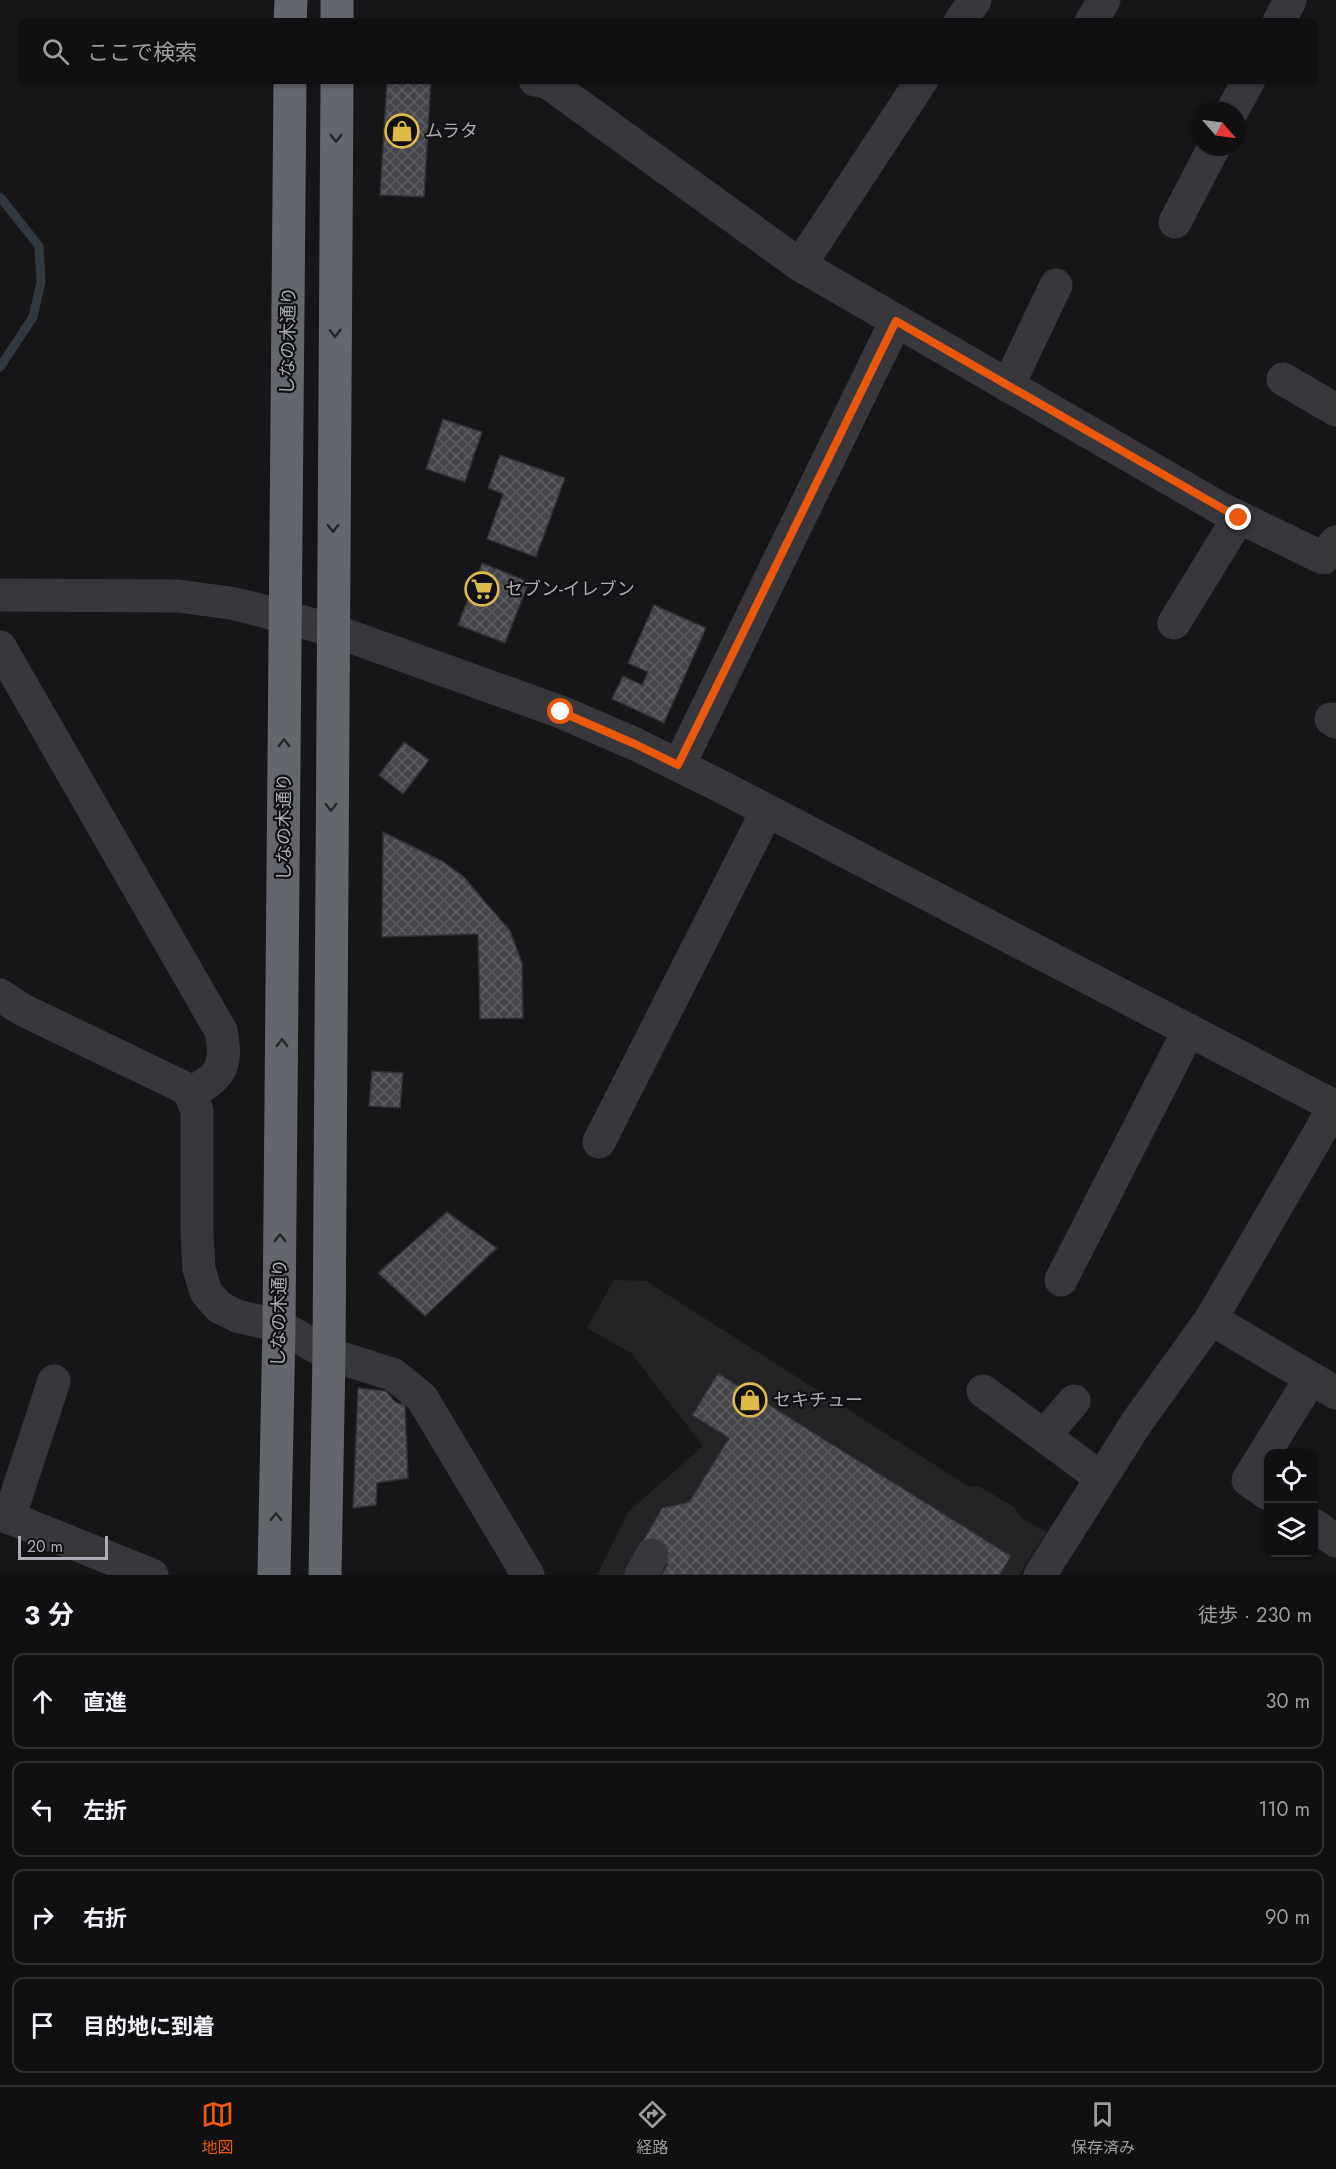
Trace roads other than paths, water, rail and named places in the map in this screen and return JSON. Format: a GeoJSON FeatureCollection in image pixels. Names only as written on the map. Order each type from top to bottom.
{"type":"FeatureCollection","features":[{"type":"Feature","properties":{"kind":"highway"},"geometry":{"type":"LineString","coordinates":[[290,18],[291,0]]}},
{"type":"Feature","properties":{"kind":"highway"},"geometry":{"type":"LineString","coordinates":[[337,0],[337,18]]}},
{"type":"Feature","properties":{"kind":"highway","name":"しなの木通り"},"geometry":{"type":"LineString","coordinates":[[274,1575],[279,1326],[290,84]]}},
{"type":"Feature","properties":{"kind":"highway"},"geometry":{"type":"LineString","coordinates":[[325,1575],[329,1354],[337,84]]}},
{"type":"Feature","properties":{"kind":"street"},"geometry":{"type":"LineString","coordinates":[[963,18],[975,0]]}},
{"type":"Feature","properties":{"kind":"street"},"geometry":{"type":"LineString","coordinates":[[1093,18],[1104,0]]}},
{"type":"Feature","properties":{"kind":"street"},"geometry":{"type":"LineString","coordinates":[[1281,18],[1290,0]]}},
{"type":"Feature","properties":{"kind":"street"},"geometry":{"type":"LineString","coordinates":[[550,84],[800,265],[1239,518],[1332,555]]}},
{"type":"Feature","properties":{"kind":"street"},"geometry":{"type":"LineString","coordinates":[[800,265],[919,84]]}},
{"type":"Feature","properties":{"kind":"street"},"geometry":{"type":"LineString","coordinates":[[1238,102],[1247,84]]}},
{"type":"Feature","properties":{"kind":"street"},"geometry":{"type":"LineString","coordinates":[[1175,222],[1209,156]]}},
{"type":"Feature","properties":{"kind":"street"},"geometry":{"type":"LineString","coordinates":[[1008,386],[1056,285]]}},
{"type":"Feature","properties":{"kind":"street"},"geometry":{"type":"LineString","coordinates":[[678,765],[896,321]]}},
{"type":"Feature","properties":{"kind":"street"},"geometry":{"type":"LineString","coordinates":[[1283,379],[1336,410]]}},
{"type":"Feature","properties":{"kind":"street"},"geometry":{"type":"LineString","coordinates":[[1174,623],[1239,518]]}},
{"type":"Feature","properties":{"kind":"street"},"geometry":{"type":"LineString","coordinates":[[0,594],[178,596],[230,603],[332,630],[561,712],[678,765],[1336,1106],[1211,1319],[1137,1422],[1040,1575]]}},
{"type":"Feature","properties":{"kind":"street"},"geometry":{"type":"LineString","coordinates":[[0,647],[221,1031],[225,1049],[222,1066],[211,1082],[190,1093]]}},
{"type":"Feature","properties":{"kind":"street"},"geometry":{"type":"LineString","coordinates":[[599,1142],[767,811]]}},
{"type":"Feature","properties":{"kind":"street"},"geometry":{"type":"LineString","coordinates":[[0,995],[23,1010],[183,1087],[190,1093],[197,1111],[197,1234],[199,1269],[206,1292],[219,1306],[237,1316],[279,1326],[329,1354],[394,1375],[422,1398],[528,1575]]}},
{"type":"Feature","properties":{"kind":"street"},"geometry":{"type":"LineString","coordinates":[[1061,1280],[1189,1030]]}},
{"type":"Feature","properties":{"kind":"street"},"geometry":{"type":"LineString","coordinates":[[1211,1319],[1324,1385],[1273,1449]]}},
{"type":"Feature","properties":{"kind":"street"},"geometry":{"type":"LineString","coordinates":[[54,1381],[5,1516],[152,1575]]}},
{"type":"Feature","properties":{"kind":"street"},"geometry":{"type":"LineString","coordinates":[[983,1391],[1101,1478]]}},
{"type":"Feature","properties":{"kind":"street"},"geometry":{"type":"LineString","coordinates":[[1044,1436],[1074,1401]]}},
{"type":"Feature","properties":{"kind":"street"},"geometry":{"type":"LineString","coordinates":[[1264,1460],[1248,1480],[1264,1491]]}},
{"type":"Feature","properties":{"kind":"street"},"geometry":{"type":"LineString","coordinates":[[1318,1528],[1336,1541]]}},
{"type":"Feature","properties":{"kind":"waterway"},"geometry":{"type":"LineString","coordinates":[[0,197],[39,246],[41,282],[33,317],[0,367]]}},
{"type":"Feature","properties":{"kind":"place","name":"ムラタ"},"geometry":{"type":"Point","coordinates":[402,131]}},
{"type":"Feature","properties":{"kind":"place","name":"セブン-イレブン"},"geometry":{"type":"Point","coordinates":[482,589]}},
{"type":"Feature","properties":{"kind":"place","name":"セキチュー"},"geometry":{"type":"Point","coordinates":[750,1400]}}]}
